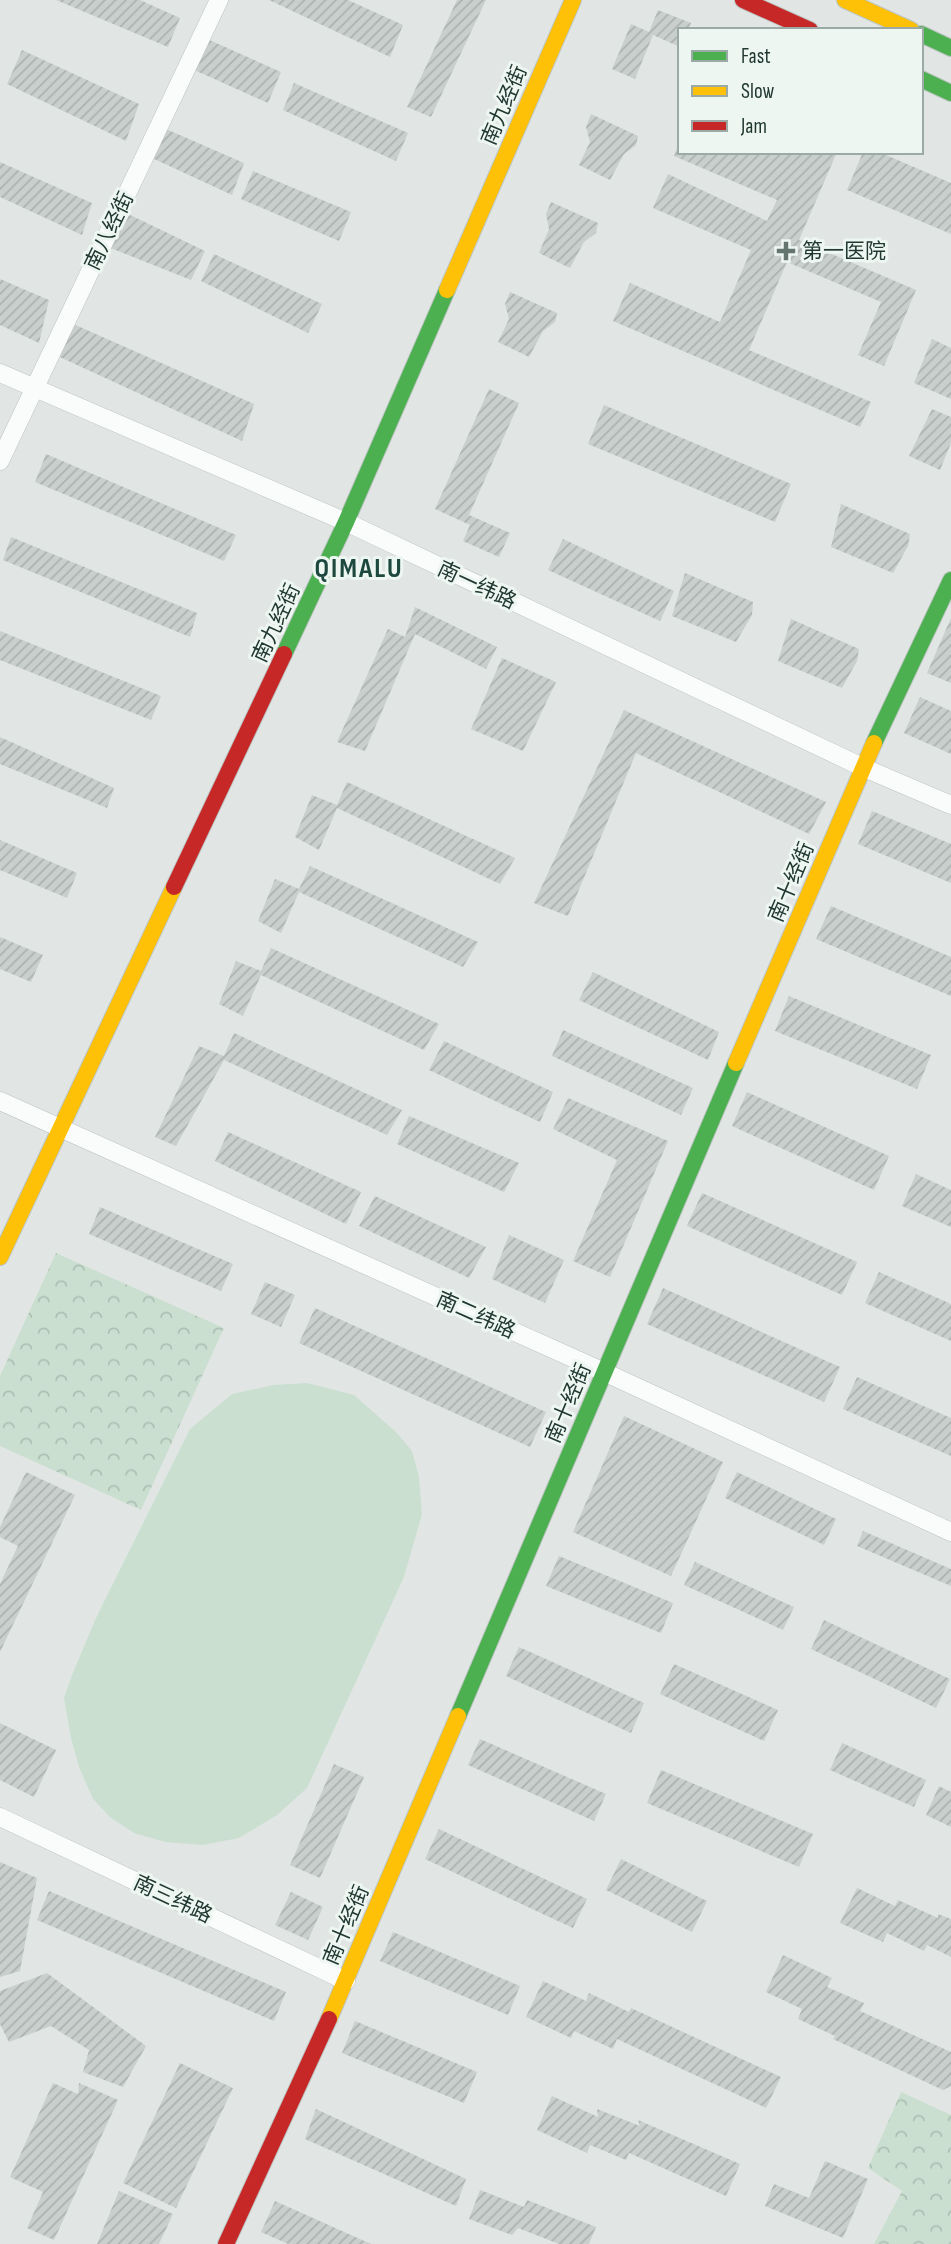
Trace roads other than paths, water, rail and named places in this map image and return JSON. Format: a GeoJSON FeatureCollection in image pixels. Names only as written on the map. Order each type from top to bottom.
{"type":"FeatureCollection","features":[{"type":"Feature","properties":{"kind":"street","name":"南八经街"},"geometry":{"type":"LineString","coordinates":[[0,461],[219,0]]}},
{"type":"Feature","properties":{"kind":"street","name":"南九经街"},"geometry":{"type":"LineString","coordinates":[[0,1257],[346,522],[573,0]]}},
{"type":"Feature","properties":{"kind":"street"},"geometry":{"type":"LineString","coordinates":[[743,0],[806,28]]}},
{"type":"Feature","properties":{"kind":"street"},"geometry":{"type":"LineString","coordinates":[[845,0],[907,28]]}},
{"type":"Feature","properties":{"kind":"street"},"geometry":{"type":"LineString","coordinates":[[923,35],[951,48]]}},
{"type":"Feature","properties":{"kind":"street"},"geometry":{"type":"LineString","coordinates":[[923,80],[951,93]]}},
{"type":"Feature","properties":{"kind":"street","name":"南一纬路"},"geometry":{"type":"LineString","coordinates":[[0,373],[346,522],[862,767],[951,804]]}},
{"type":"Feature","properties":{"kind":"street","name":"南十经街"},"geometry":{"type":"LineString","coordinates":[[226,2244],[346,1980],[862,767],[951,580]]}},
{"type":"Feature","properties":{"kind":"street","name":"南二纬路"},"geometry":{"type":"LineString","coordinates":[[0,1101],[951,1532]]}},
{"type":"Feature","properties":{"kind":"street","name":"南三纬路"},"geometry":{"type":"LineString","coordinates":[[0,1817],[346,1980]]}},
{"type":"Feature","properties":{"kind":"place","name":"第一医院"},"geometry":{"type":"Point","coordinates":[786,251]}},
{"type":"Feature","properties":{"kind":"district","name":"QIMALU"},"geometry":{"type":"Point","coordinates":[359,567]}}]}
